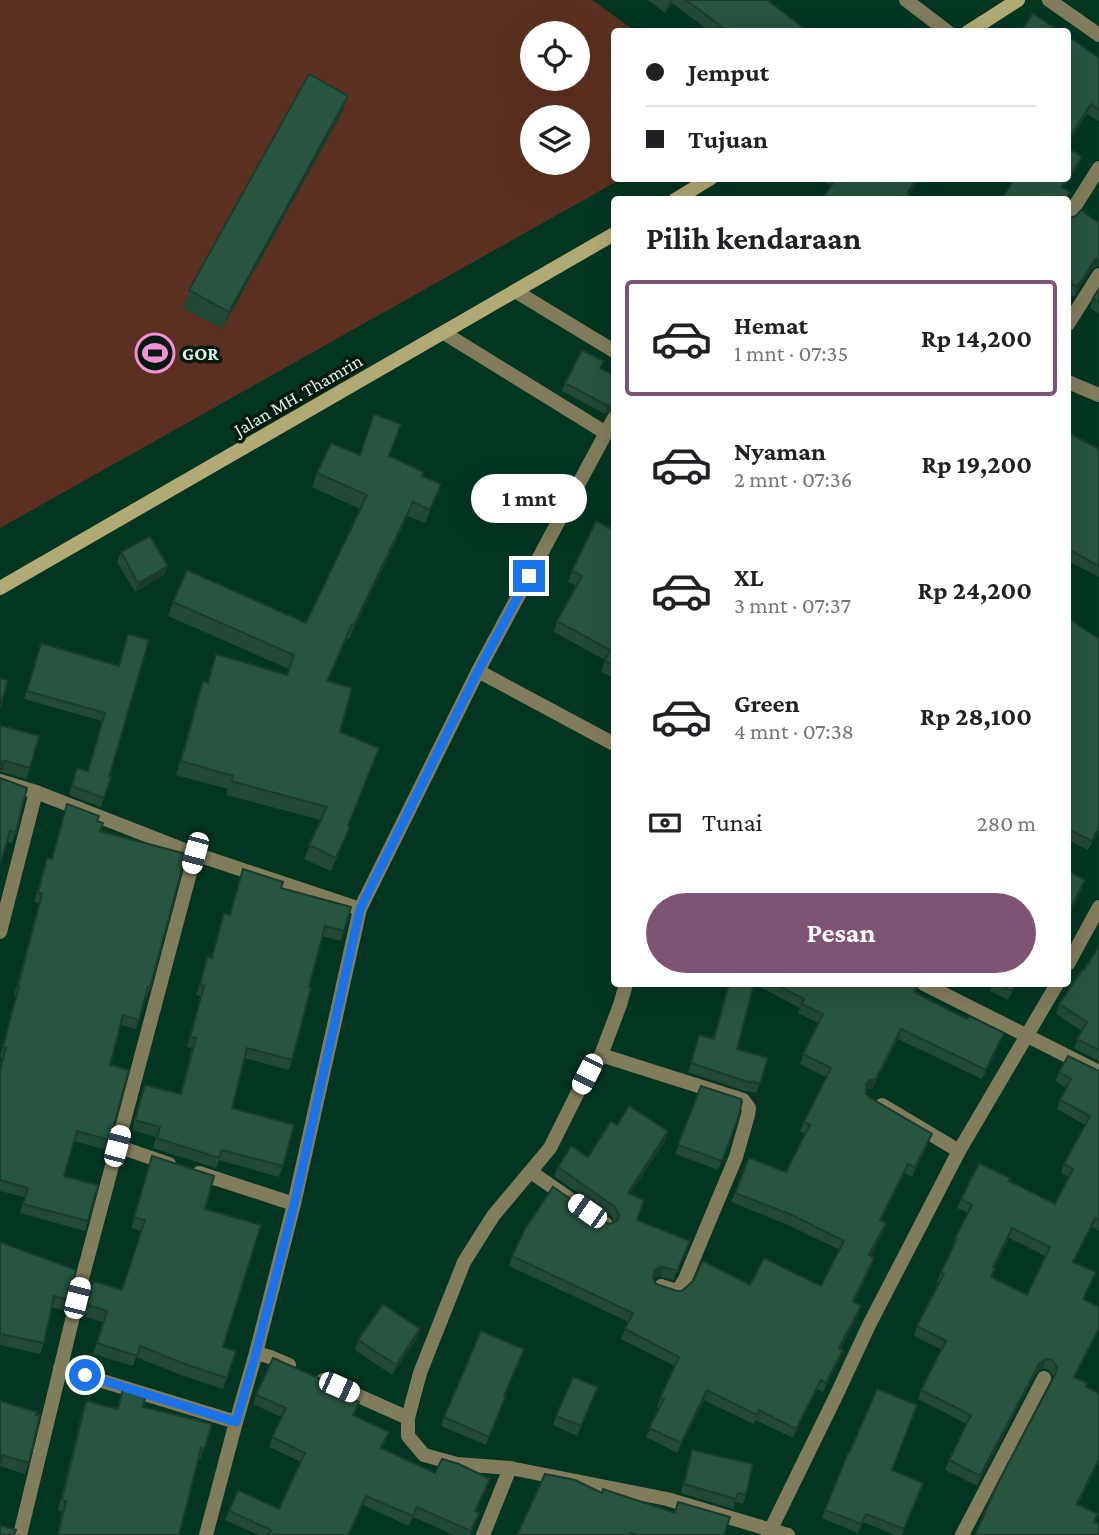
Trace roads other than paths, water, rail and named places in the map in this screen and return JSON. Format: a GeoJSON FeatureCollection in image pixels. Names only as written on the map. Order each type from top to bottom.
{"type":"FeatureCollection","features":[{"type":"Feature","properties":{"kind":"main road"},"geometry":{"type":"LineString","coordinates":[[974,28],[1018,0]]}},
{"type":"Feature","properties":{"kind":"main road"},"geometry":{"type":"LineString","coordinates":[[682,196],[704,182]]}},
{"type":"Feature","properties":{"kind":"main road","name":"Jalan MH. Thamrin"},"geometry":{"type":"LineString","coordinates":[[0,588],[611,236]]}},
{"type":"Feature","properties":{"kind":"street"},"geometry":{"type":"LineString","coordinates":[[906,0],[942,28]]}},
{"type":"Feature","properties":{"kind":"street"},"geometry":{"type":"LineString","coordinates":[[1049,0],[1099,35]]}},
{"type":"Feature","properties":{"kind":"street"},"geometry":{"type":"LineString","coordinates":[[1071,212],[1099,168]]}},
{"type":"Feature","properties":{"kind":"street"},"geometry":{"type":"LineString","coordinates":[[1071,319],[1099,275]]}},
{"type":"Feature","properties":{"kind":"street"},"geometry":{"type":"LineString","coordinates":[[515,291],[611,349]]}},
{"type":"Feature","properties":{"kind":"street"},"geometry":{"type":"LineString","coordinates":[[444,333],[607,433]]}},
{"type":"Feature","properties":{"kind":"street"},"geometry":{"type":"LineString","coordinates":[[1071,383],[1099,395]]}},
{"type":"Feature","properties":{"kind":"street"},"geometry":{"type":"LineString","coordinates":[[206,1535],[294,1205],[360,909],[478,671],[611,424]]}},
{"type":"Feature","properties":{"kind":"street"},"geometry":{"type":"LineString","coordinates":[[478,671],[611,742]]}},
{"type":"Feature","properties":{"kind":"street"},"geometry":{"type":"LineString","coordinates":[[0,781],[195,853],[360,909]]}},
{"type":"Feature","properties":{"kind":"street"},"geometry":{"type":"LineString","coordinates":[[0,932],[36,793]]}},
{"type":"Feature","properties":{"kind":"street"},"geometry":{"type":"LineString","coordinates":[[20,1535],[60,1368],[77,1273],[117,1146],[195,853]]}},
{"type":"Feature","properties":{"kind":"street"},"geometry":{"type":"LineString","coordinates":[[1071,958],[1099,907]]}},
{"type":"Feature","properties":{"kind":"street"},"geometry":{"type":"LineString","coordinates":[[625,987],[601,1055],[587,1074],[550,1148],[493,1216],[464,1262],[420,1373],[408,1418],[408,1436],[424,1455],[457,1464],[510,1468],[667,1499],[769,1532],[788,1535]]}},
{"type":"Feature","properties":{"kind":"street"},"geometry":{"type":"LineString","coordinates":[[930,987],[1099,1072]]}},
{"type":"Feature","properties":{"kind":"street"},"geometry":{"type":"LineString","coordinates":[[769,1532],[869,1325],[959,1151],[1055,987]]}},
{"type":"Feature","properties":{"kind":"street"},"geometry":{"type":"LineString","coordinates":[[601,1055],[743,1100],[749,1108],[736,1157],[685,1279],[676,1291],[659,1286]]}},
{"type":"Feature","properties":{"kind":"street"},"geometry":{"type":"LineString","coordinates":[[871,1098],[959,1151]]}},
{"type":"Feature","properties":{"kind":"street"},"geometry":{"type":"LineString","coordinates":[[117,1146],[294,1205]]}},
{"type":"Feature","properties":{"kind":"street"},"geometry":{"type":"LineString","coordinates":[[531,1172],[606,1224]]}},
{"type":"Feature","properties":{"kind":"street"},"geometry":{"type":"LineString","coordinates":[[256,1353],[408,1418]]}},
{"type":"Feature","properties":{"kind":"street"},"geometry":{"type":"LineString","coordinates":[[60,1368],[236,1422]]}},
{"type":"Feature","properties":{"kind":"street"},"geometry":{"type":"LineString","coordinates":[[962,1535],[1044,1378]]}},
{"type":"Feature","properties":{"kind":"street"},"geometry":{"type":"LineString","coordinates":[[483,1535],[510,1468]]}},
{"type":"Feature","properties":{"kind":"place","name":"GOR"},"geometry":{"type":"Point","coordinates":[155,353]}}]}
